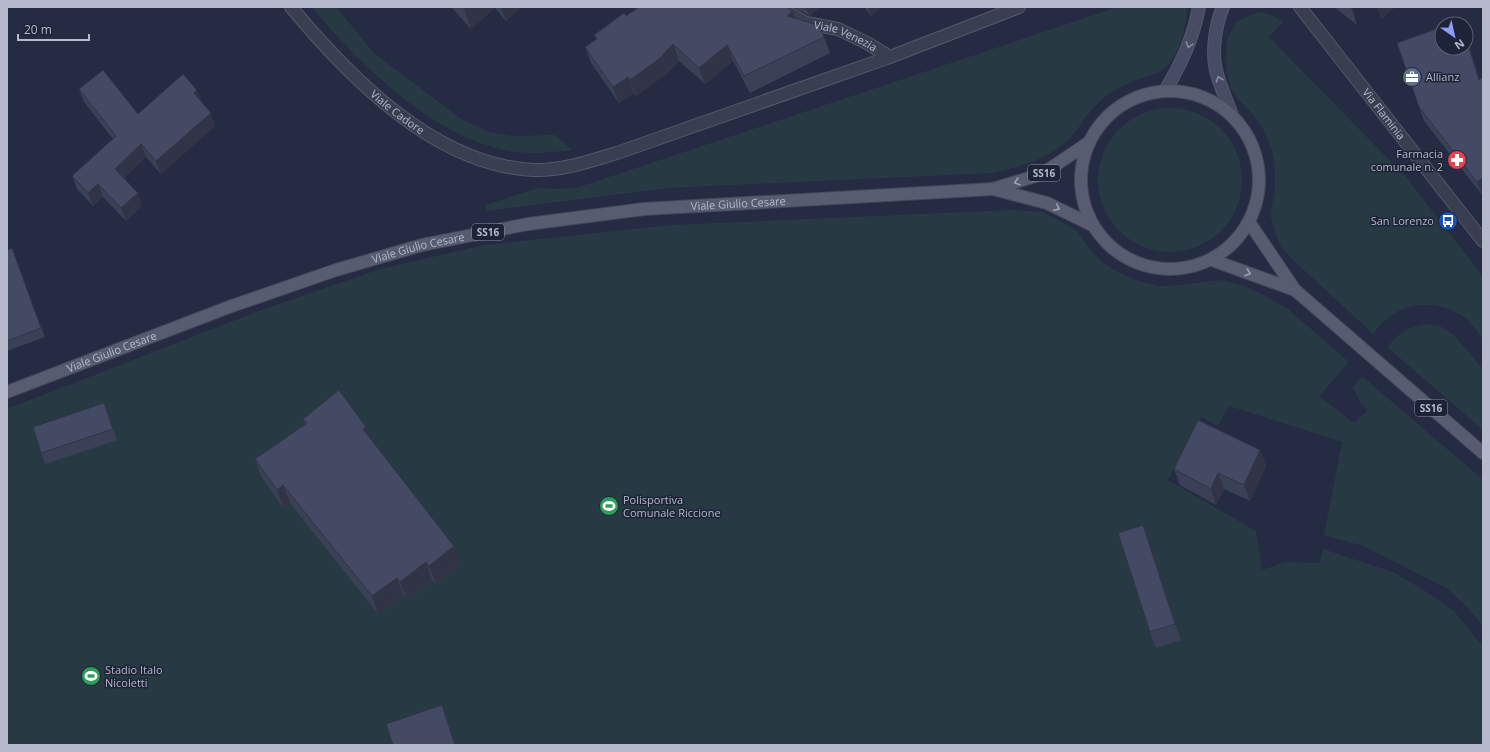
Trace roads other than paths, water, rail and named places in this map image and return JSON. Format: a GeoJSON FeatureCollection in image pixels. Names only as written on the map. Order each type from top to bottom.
{"type":"FeatureCollection","features":[{"type":"Feature","properties":{"kind":"main road"},"geometry":{"type":"LineString","coordinates":[[1165,91],[1187,51],[1199,7]]}},
{"type":"Feature","properties":{"kind":"main road"},"geometry":{"type":"LineString","coordinates":[[1223,7],[1218,19],[1214,53],[1216,73],[1232,115]]}},
{"type":"Feature","properties":{"kind":"main road"},"geometry":{"type":"LineString","coordinates":[[1165,91],[1183,92],[1200,96],[1216,103],[1232,115],[1245,130],[1254,147],[1259,166],[1260,185],[1256,205],[1249,222],[1239,237],[1226,250],[1212,260],[1196,266],[1161,270],[1128,260],[1102,239],[1092,224],[1084,205],[1080,184],[1082,164],[1088,144],[1098,127],[1111,113],[1128,102],[1146,94],[1165,91]]}},
{"type":"Feature","properties":{"kind":"main road","name":"Viale Giulio Cesare"},"geometry":{"type":"LineString","coordinates":[[7,392],[229,307],[336,270],[422,246],[528,224],[644,209],[993,189],[1042,174],[1088,144]]}},
{"type":"Feature","properties":{"kind":"main road","name":"Viale Giulio Cesare"},"geometry":{"type":"LineString","coordinates":[[993,189],[1047,203],[1092,224]]}},
{"type":"Feature","properties":{"kind":"main road","name":"SS16"},"geometry":{"type":"LineString","coordinates":[[1249,222],[1295,290],[1483,453]]}},
{"type":"Feature","properties":{"kind":"main road","name":"SS16"},"geometry":{"type":"LineString","coordinates":[[1212,260],[1295,290]]}},
{"type":"Feature","properties":{"kind":"street","name":"Viale Cadore"},"geometry":{"type":"LineString","coordinates":[[291,7],[306,25],[354,75],[392,110],[432,137],[468,155],[497,164],[534,170],[576,166],[617,153],[890,57]]}},
{"type":"Feature","properties":{"kind":"street","name":"Viale Venezia"},"geometry":{"type":"LineString","coordinates":[[778,7],[806,23],[838,29],[867,43],[890,57]]}},
{"type":"Feature","properties":{"kind":"street"},"geometry":{"type":"LineString","coordinates":[[890,57],[1019,7]]}},
{"type":"Feature","properties":{"kind":"street","name":"Via Flaminia"},"geometry":{"type":"LineString","coordinates":[[1301,7],[1483,241]]}},
{"type":"Feature","properties":{"kind":"place","name":"Allianz"},"geometry":{"type":"Point","coordinates":[1412,77]}},
{"type":"Feature","properties":{"kind":"place","name":"Farmacia comunale n. 2"},"geometry":{"type":"Point","coordinates":[1457,160]}},
{"type":"Feature","properties":{"kind":"place","name":"San Lorenzo"},"geometry":{"type":"Point","coordinates":[1448,221]}},
{"type":"Feature","properties":{"kind":"place","name":"Polisportiva Comunale Riccione"},"geometry":{"type":"Point","coordinates":[609,506]}},
{"type":"Feature","properties":{"kind":"place","name":"Stadio Italo Nicoletti"},"geometry":{"type":"Point","coordinates":[91,676]}}]}
